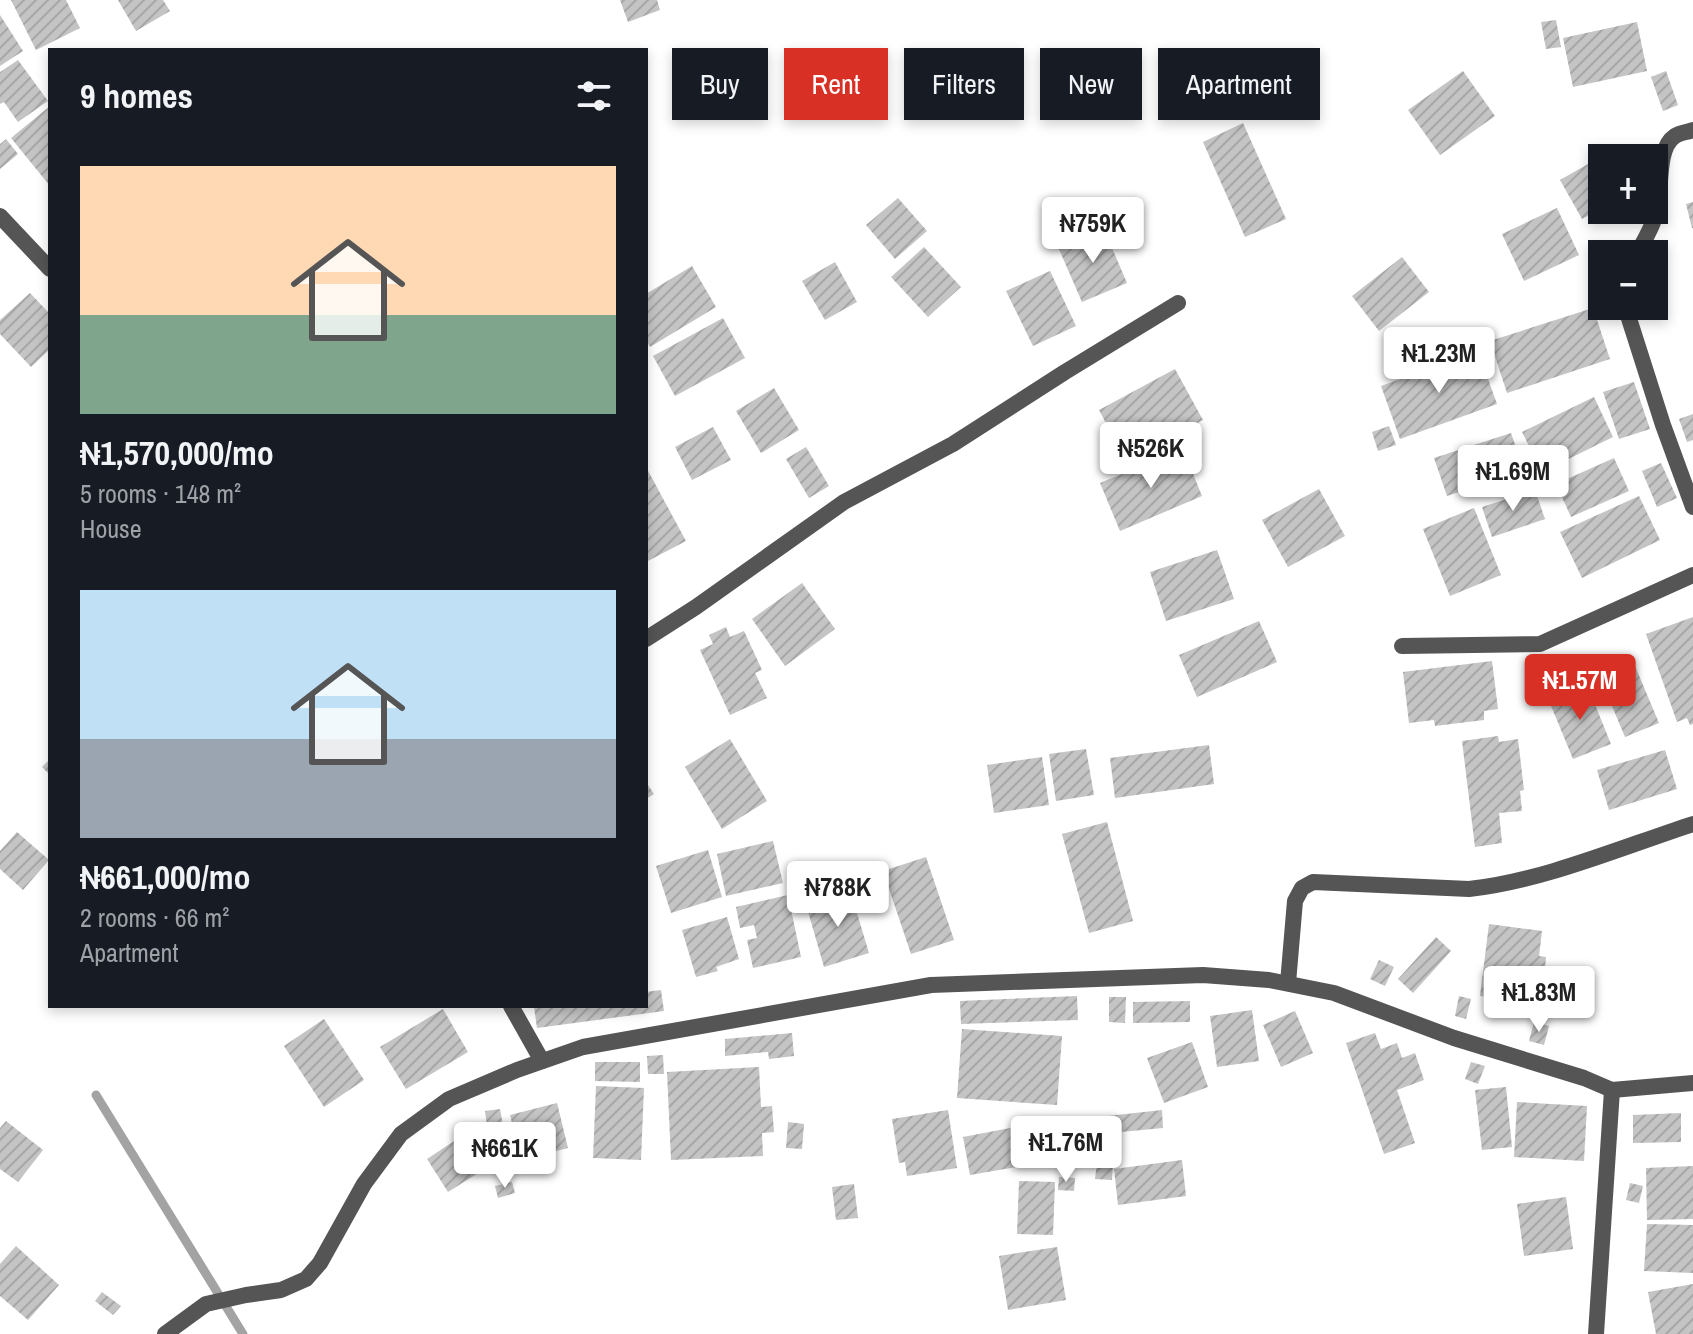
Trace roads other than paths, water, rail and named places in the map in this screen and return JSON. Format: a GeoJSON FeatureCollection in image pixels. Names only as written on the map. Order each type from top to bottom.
{"type":"FeatureCollection","features":[{"type":"Feature","properties":{"kind":"street"},"geometry":{"type":"LineString","coordinates":[[1644,240],[1656,216],[1667,145],[1674,136],[1693,130]]}},
{"type":"Feature","properties":{"kind":"street"},"geometry":{"type":"LineString","coordinates":[[0,216],[48,267]]}},
{"type":"Feature","properties":{"kind":"street"},"geometry":{"type":"LineString","coordinates":[[648,638],[844,502],[953,444],[1178,303]]}},
{"type":"Feature","properties":{"kind":"street"},"geometry":{"type":"LineString","coordinates":[[1629,320],[1693,507]]}},
{"type":"Feature","properties":{"kind":"street"},"geometry":{"type":"LineString","coordinates":[[1402,646],[1540,644],[1693,575]]}},
{"type":"Feature","properties":{"kind":"street"},"geometry":{"type":"LineString","coordinates":[[1288,983],[1295,901],[1302,888],[1313,882],[1469,889],[1486,887],[1543,874],[1693,824]]}},
{"type":"Feature","properties":{"kind":"street"},"geometry":{"type":"LineString","coordinates":[[165,1334],[206,1304],[281,1290],[306,1279],[320,1263],[364,1184],[401,1134],[449,1099],[583,1047],[931,985],[1203,975],[1269,980],[1334,993],[1454,1038],[1584,1078],[1612,1090],[1693,1083]]}},
{"type":"Feature","properties":{"kind":"street"},"geometry":{"type":"LineString","coordinates":[[512,1008],[542,1061]]}},
{"type":"Feature","properties":{"kind":"street"},"geometry":{"type":"LineString","coordinates":[[1596,1334],[1612,1090]]}},
{"type":"Feature","properties":{"kind":"waterway"},"geometry":{"type":"LineString","coordinates":[[96,1095],[243,1334]]}}]}
